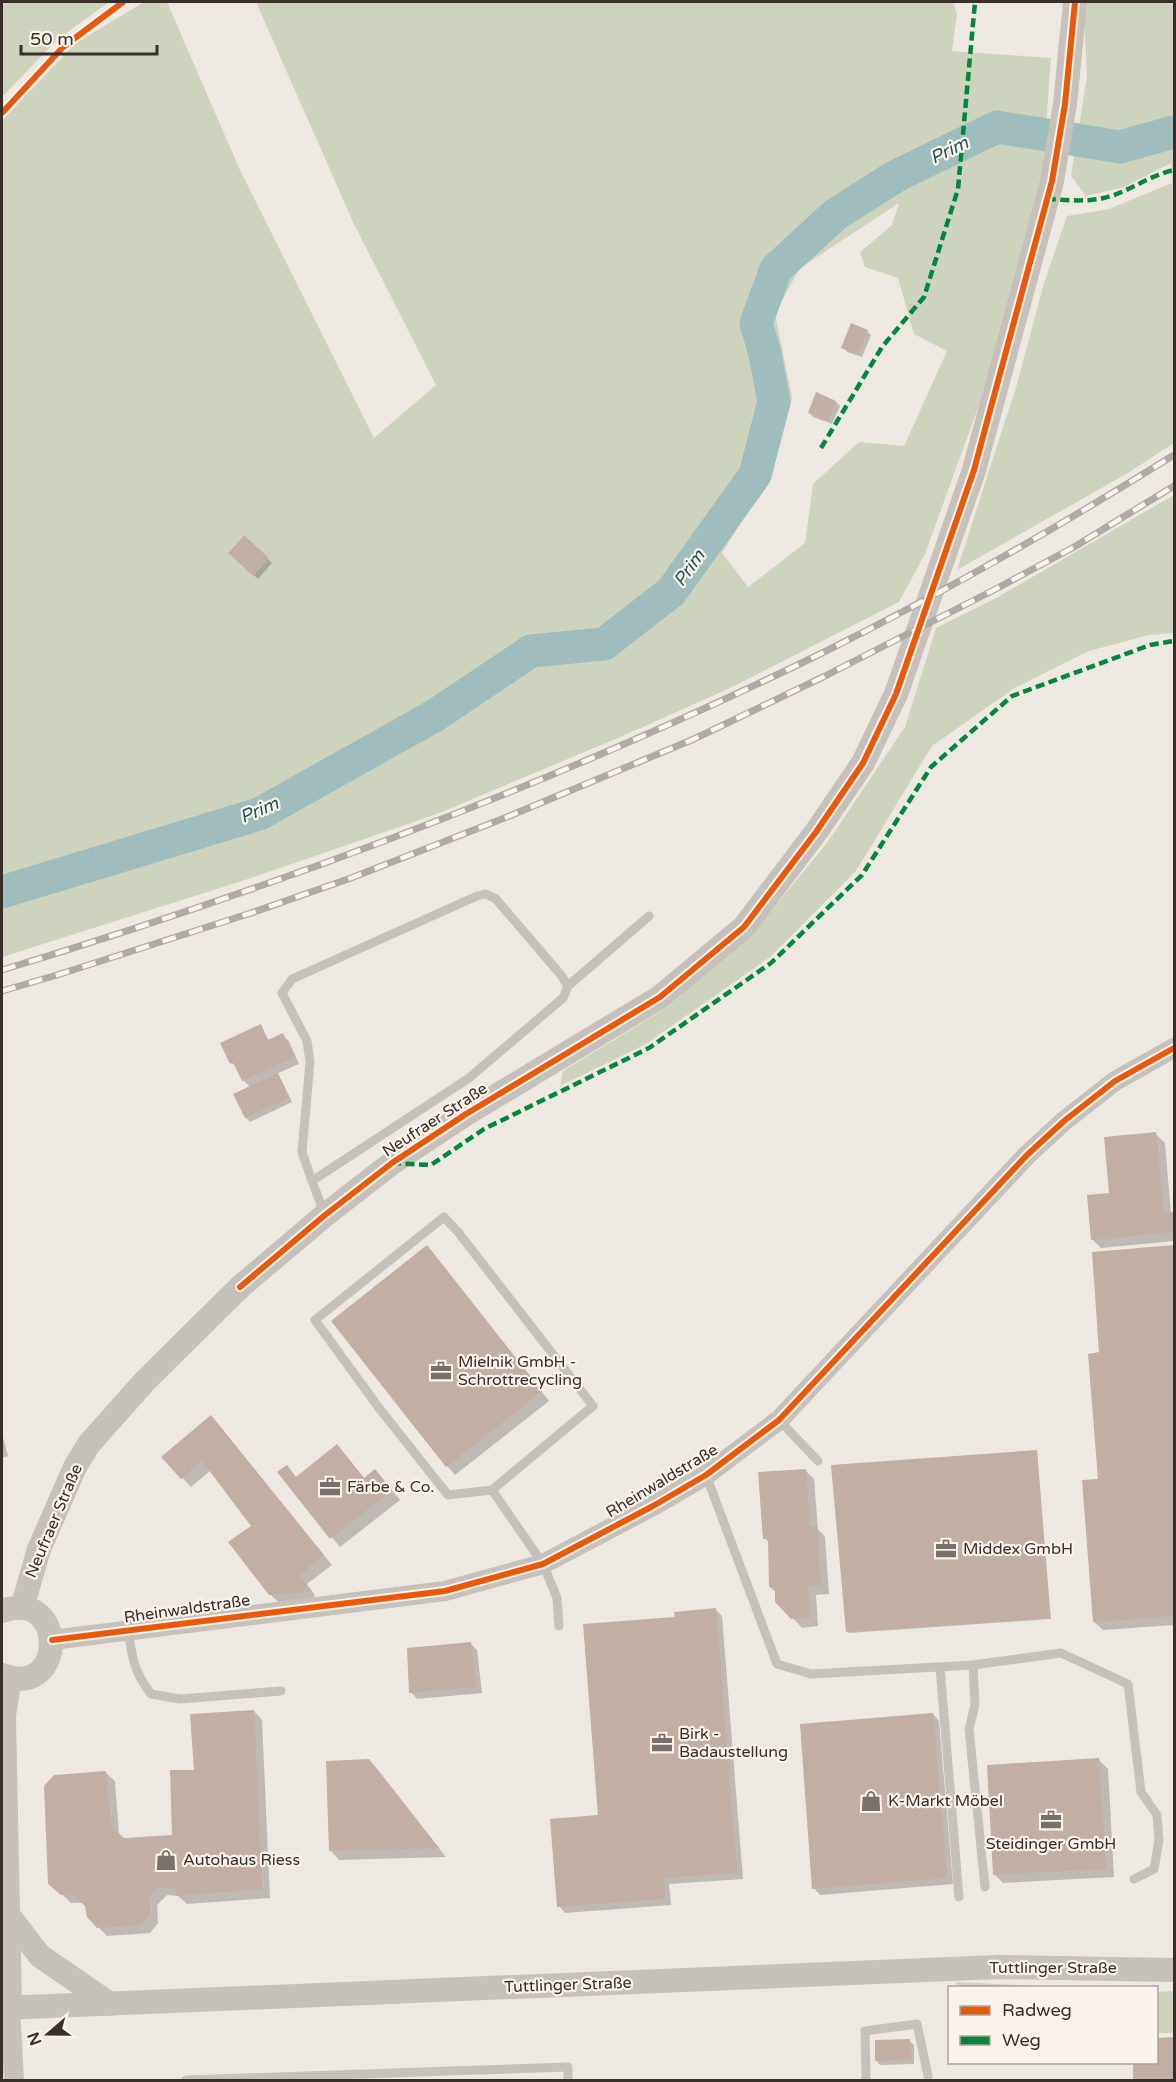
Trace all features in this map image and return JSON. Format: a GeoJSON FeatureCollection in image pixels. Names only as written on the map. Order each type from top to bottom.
{"type":"FeatureCollection","features":[{"type":"Feature","properties":{"kind":"street","name":"Neufraer Straße"},"geometry":{"type":"LineString","coordinates":[[12,1610],[75,1467],[89,1444],[145,1381],[240,1287],[325,1215],[392,1163],[466,1114],[660,997],[744,927],[816,832],[863,763],[896,694],[974,470],[1052,181],[1065,104],[1075,2]]}},
{"type":"Feature","properties":{"kind":"street","name":"Rheinwaldstraße"},"geometry":{"type":"LineString","coordinates":[[52,1640],[445,1591],[543,1564],[653,1506],[706,1475],[779,1420],[1027,1155],[1064,1121],[1115,1081],[1174,1048]]}},
{"type":"Feature","properties":{"kind":"street"},"geometry":{"type":"LineString","coordinates":[[12,1610],[35,1613],[44,1620],[52,1640],[49,1658],[42,1668],[26,1677],[6,1676],[4,1716],[6,2008],[14,2080]]}},
{"type":"Feature","properties":{"kind":"street"},"geometry":{"type":"LineString","coordinates":[[7,1913],[40,1956],[110,2004]]}},
{"type":"Feature","properties":{"kind":"street","name":"Tuttlinger Straße"},"geometry":{"type":"LineString","coordinates":[[1134,1969],[1174,1952]]}},
{"type":"Feature","properties":{"kind":"street","name":"Tuttlinger Straße"},"geometry":{"type":"LineString","coordinates":[[6,2008],[999,1967],[1174,1970]]}},
{"type":"Feature","properties":{"kind":"lane"},"geometry":{"type":"LineString","coordinates":[[325,1215],[302,1152],[310,1062],[307,1041],[282,993],[292,979],[485,894],[495,898],[568,986]]}},
{"type":"Feature","properties":{"kind":"lane"},"geometry":{"type":"LineString","coordinates":[[312,1181],[469,1078],[563,998],[568,986],[649,916]]}},
{"type":"Feature","properties":{"kind":"lane"},"geometry":{"type":"LineString","coordinates":[[444,1217],[593,1406],[492,1490],[448,1495],[315,1320],[444,1217]]}},
{"type":"Feature","properties":{"kind":"lane"},"geometry":{"type":"LineString","coordinates":[[779,1420],[818,1461]]}},
{"type":"Feature","properties":{"kind":"lane"},"geometry":{"type":"LineString","coordinates":[[706,1475],[777,1664],[811,1674],[973,1665],[1060,1653],[1128,1684],[1141,1792],[1157,1815],[1159,1840],[1154,1869],[1134,1879]]}},
{"type":"Feature","properties":{"kind":"lane"},"geometry":{"type":"LineString","coordinates":[[492,1490],[543,1564],[558,1598],[559,1626]]}},
{"type":"Feature","properties":{"kind":"lane"},"geometry":{"type":"LineString","coordinates":[[128,1630],[133,1663],[140,1680],[151,1694],[180,1699],[281,1691]]}},
{"type":"Feature","properties":{"kind":"lane"},"geometry":{"type":"LineString","coordinates":[[973,1665],[975,1705],[969,1729],[985,1887]]}},
{"type":"Feature","properties":{"kind":"lane"},"geometry":{"type":"LineString","coordinates":[[940,1667],[959,1898]]}},
{"type":"Feature","properties":{"kind":"lane"},"geometry":{"type":"LineString","coordinates":[[866,2080],[865,2031],[917,2024],[928,2076]]}},
{"type":"Feature","properties":{"kind":"lane"},"geometry":{"type":"LineString","coordinates":[[186,2080],[462,2075],[568,2067],[568,2080]]}},
{"type":"Feature","properties":{"kind":"green space"},"geometry":{"type":"Polygon","coordinates":[[[2,2],[109,2],[58,39],[2,97],[2,2]]]}},
{"type":"Feature","properties":{"kind":"green space"},"geometry":{"type":"Polygon","coordinates":[[[144,2],[167,2],[239,168],[374,438],[436,385],[353,222],[256,2],[953,2],[957,14],[952,51],[1051,58],[1043,169],[979,405],[925,554],[899,602],[728,689],[437,814],[242,881],[2,957],[2,120],[76,43],[144,2]],[[899,203],[800,268],[775,313],[792,398],[767,481],[722,553],[748,587],[805,543],[813,484],[859,442],[904,446],[947,351],[914,334],[898,278],[865,267],[860,252],[892,225],[899,203]],[[243,535],[228,553],[253,576],[269,558],[243,535]]]}},
{"type":"Feature","properties":{"kind":"green space"},"geometry":{"type":"Polygon","coordinates":[[[1083,2],[1174,2],[1174,443],[1128,473],[957,570],[1017,384],[1044,283],[1067,216],[1109,209],[1172,183],[1171,163],[1124,187],[1086,196],[1071,176],[1087,76],[1083,2]]]}},
{"type":"Feature","properties":{"kind":"green space"},"geometry":{"type":"Polygon","coordinates":[[[1174,495],[1174,633],[1149,635],[1089,651],[1013,689],[932,746],[856,871],[770,957],[646,1044],[560,1086],[563,1071],[666,1008],[753,933],[827,843],[905,727],[936,628],[996,598],[1174,495]]]}},
{"type":"Feature","properties":{"kind":"green space"},"geometry":{"type":"Polygon","coordinates":[[[956,1982],[1037,1986],[957,1986],[956,1982]]]}},
{"type":"Feature","properties":{"kind":"green space"},"geometry":{"type":"Polygon","coordinates":[[[1174,1991],[1174,2033],[1158,2033],[1158,1992],[1174,1991]]]}},
{"type":"Feature","properties":{"kind":"building"},"geometry":{"type":"Polygon","coordinates":[[[851,323],[868,330],[858,354],[841,348],[851,323]]]}},
{"type":"Feature","properties":{"kind":"building"},"geometry":{"type":"Polygon","coordinates":[[[816,392],[836,401],[828,421],[808,413],[816,392]]]}},
{"type":"Feature","properties":{"kind":"building"},"geometry":{"type":"Polygon","coordinates":[[[244,535],[269,558],[253,576],[228,553],[244,535]]]}},
{"type":"Feature","properties":{"kind":"building"},"geometry":{"type":"Polygon","coordinates":[[[261,1024],[268,1040],[283,1033],[294,1057],[242,1081],[233,1062],[230,1064],[220,1043],[261,1024]]]}},
{"type":"Feature","properties":{"kind":"building"},"geometry":{"type":"Polygon","coordinates":[[[278,1073],[289,1098],[245,1118],[233,1094],[278,1073]]]}},
{"type":"Feature","properties":{"kind":"building"},"geometry":{"type":"Polygon","coordinates":[[[1156,1132],[1164,1213],[1174,1212],[1174,1232],[1091,1240],[1087,1195],[1109,1193],[1104,1137],[1156,1132]]]}},
{"type":"Feature","properties":{"kind":"building"},"geometry":{"type":"Polygon","coordinates":[[[427,1245],[542,1391],[446,1467],[331,1321],[427,1245]]]}},
{"type":"Feature","properties":{"kind":"building"},"geometry":{"type":"Polygon","coordinates":[[[1174,1245],[1174,1616],[1093,1622],[1082,1480],[1098,1479],[1088,1354],[1099,1352],[1092,1252],[1174,1245]]]}},
{"type":"Feature","properties":{"kind":"building"},"geometry":{"type":"Polygon","coordinates":[[[211,1415],[324,1555],[299,1575],[307,1586],[301,1592],[269,1595],[228,1542],[251,1526],[202,1461],[181,1479],[161,1457],[211,1415]]]}},
{"type":"Feature","properties":{"kind":"building"},"geometry":{"type":"Polygon","coordinates":[[[337,1444],[364,1478],[375,1469],[392,1490],[330,1539],[277,1472],[287,1465],[296,1477],[337,1444]]]}},
{"type":"Feature","properties":{"kind":"building"},"geometry":{"type":"Polygon","coordinates":[[[1037,1450],[1050,1618],[846,1632],[831,1465],[1037,1450]]]}},
{"type":"Feature","properties":{"kind":"building"},"geometry":{"type":"Polygon","coordinates":[[[806,1469],[810,1527],[817,1526],[821,1585],[808,1586],[810,1618],[791,1619],[775,1602],[775,1587],[769,1587],[768,1539],[763,1539],[758,1472],[806,1469]]]}},
{"type":"Feature","properties":{"kind":"building"},"geometry":{"type":"Polygon","coordinates":[[[716,1608],[737,1873],[664,1878],[665,1899],[557,1907],[550,1819],[598,1815],[583,1624],[675,1617],[674,1612],[716,1608]]]}},
{"type":"Feature","properties":{"kind":"building"},"geometry":{"type":"Polygon","coordinates":[[[471,1642],[476,1687],[409,1693],[407,1648],[471,1642]]]}},
{"type":"Feature","properties":{"kind":"building"},"geometry":{"type":"Polygon","coordinates":[[[254,1710],[262,1889],[176,1896],[176,1888],[158,1887],[149,1896],[150,1914],[141,1925],[97,1928],[87,1917],[85,1906],[72,1894],[61,1895],[48,1884],[44,1786],[54,1775],[106,1771],[111,1826],[124,1838],[172,1835],[170,1770],[194,1770],[190,1714],[254,1710]]]}},
{"type":"Feature","properties":{"kind":"building"},"geometry":{"type":"Polygon","coordinates":[[[933,1713],[947,1878],[812,1889],[800,1724],[933,1713]]]}},
{"type":"Feature","properties":{"kind":"building"},"geometry":{"type":"Polygon","coordinates":[[[1099,1758],[1106,1869],[993,1875],[987,1765],[1099,1758]]]}},
{"type":"Feature","properties":{"kind":"building"},"geometry":{"type":"Polygon","coordinates":[[[369,1759],[439,1848],[329,1851],[326,1761],[369,1759]]]}},
{"type":"Feature","properties":{"kind":"building"},"geometry":{"type":"Polygon","coordinates":[[[1174,2037],[1174,2080],[1133,2080],[1133,2064],[1158,2064],[1158,2038],[1174,2037]]]}},
{"type":"Feature","properties":{"kind":"building"},"geometry":{"type":"Polygon","coordinates":[[[910,2039],[911,2060],[875,2061],[875,2040],[910,2039]]]}},
{"type":"Feature","properties":{"kind":"waterway","name":"Prim"},"geometry":{"type":"LineString","coordinates":[[2,892],[259,814],[434,716],[531,651],[604,644],[671,592],[755,475],[774,402],[765,354],[756,323],[776,269],[836,214],[896,176],[997,127],[1120,147],[1174,132]]}},
{"type":"Feature","properties":{"kind":"railway"},"geometry":{"type":"LineString","coordinates":[[2,970],[106,938],[312,868],[516,790],[616,748],[814,657],[952,586],[1174,455]]}},
{"type":"Feature","properties":{"kind":"railway"},"geometry":{"type":"LineString","coordinates":[[2,991],[251,913],[351,878],[507,817],[694,739],[823,677],[992,591],[1074,547],[1174,486]]}},
{"type":"Feature","properties":{"kind":"marked path"},"geometry":{"type":"LineString","coordinates":[[821,448],[882,347],[924,297],[958,189],[975,2]]}},
{"type":"Feature","properties":{"kind":"marked path"},"geometry":{"type":"LineString","coordinates":[[1047,199],[1104,198],[1174,170]]}},
{"type":"Feature","properties":{"kind":"marked path"},"geometry":{"type":"LineString","coordinates":[[392,1163],[431,1165],[484,1129],[649,1048],[771,963],[862,875],[931,767],[1012,696],[1150,645],[1174,641]]}},
{"type":"Feature","properties":{"kind":"cycle path"},"geometry":{"type":"LineString","coordinates":[[2,113],[63,47],[123,2]]}},
{"type":"Feature","properties":{"kind":"cycle path"},"geometry":{"type":"LineString","coordinates":[[240,1287],[325,1215],[392,1163],[466,1114],[660,997],[744,927],[816,832],[863,763],[896,694],[974,470],[1052,181],[1065,104],[1075,2]]}},
{"type":"Feature","properties":{"kind":"cycle path"},"geometry":{"type":"LineString","coordinates":[[52,1640],[445,1591],[543,1564],[653,1506],[706,1475],[779,1420],[1027,1155],[1064,1121],[1115,1081],[1174,1048]]}},
{"type":"Feature","properties":{"kind":"place","name":"Mielnik GmbH - Schrottrecycling"},"geometry":{"type":"Point","coordinates":[441,1371]}},
{"type":"Feature","properties":{"kind":"place","name":"Färbe & Co."},"geometry":{"type":"Point","coordinates":[330,1487]}},
{"type":"Feature","properties":{"kind":"place","name":"Middex GmbH"},"geometry":{"type":"Point","coordinates":[946,1549]}},
{"type":"Feature","properties":{"kind":"place","name":"Birk - Badaustellung"},"geometry":{"type":"Point","coordinates":[662,1743]}},
{"type":"Feature","properties":{"kind":"place","name":"K-Markt Möbel"},"geometry":{"type":"Point","coordinates":[871,1801]}},
{"type":"Feature","properties":{"kind":"place","name":"Steidinger GmbH"},"geometry":{"type":"Point","coordinates":[1051,1820]}},
{"type":"Feature","properties":{"kind":"place","name":"Autohaus Riess"},"geometry":{"type":"Point","coordinates":[166,1860]}}]}
